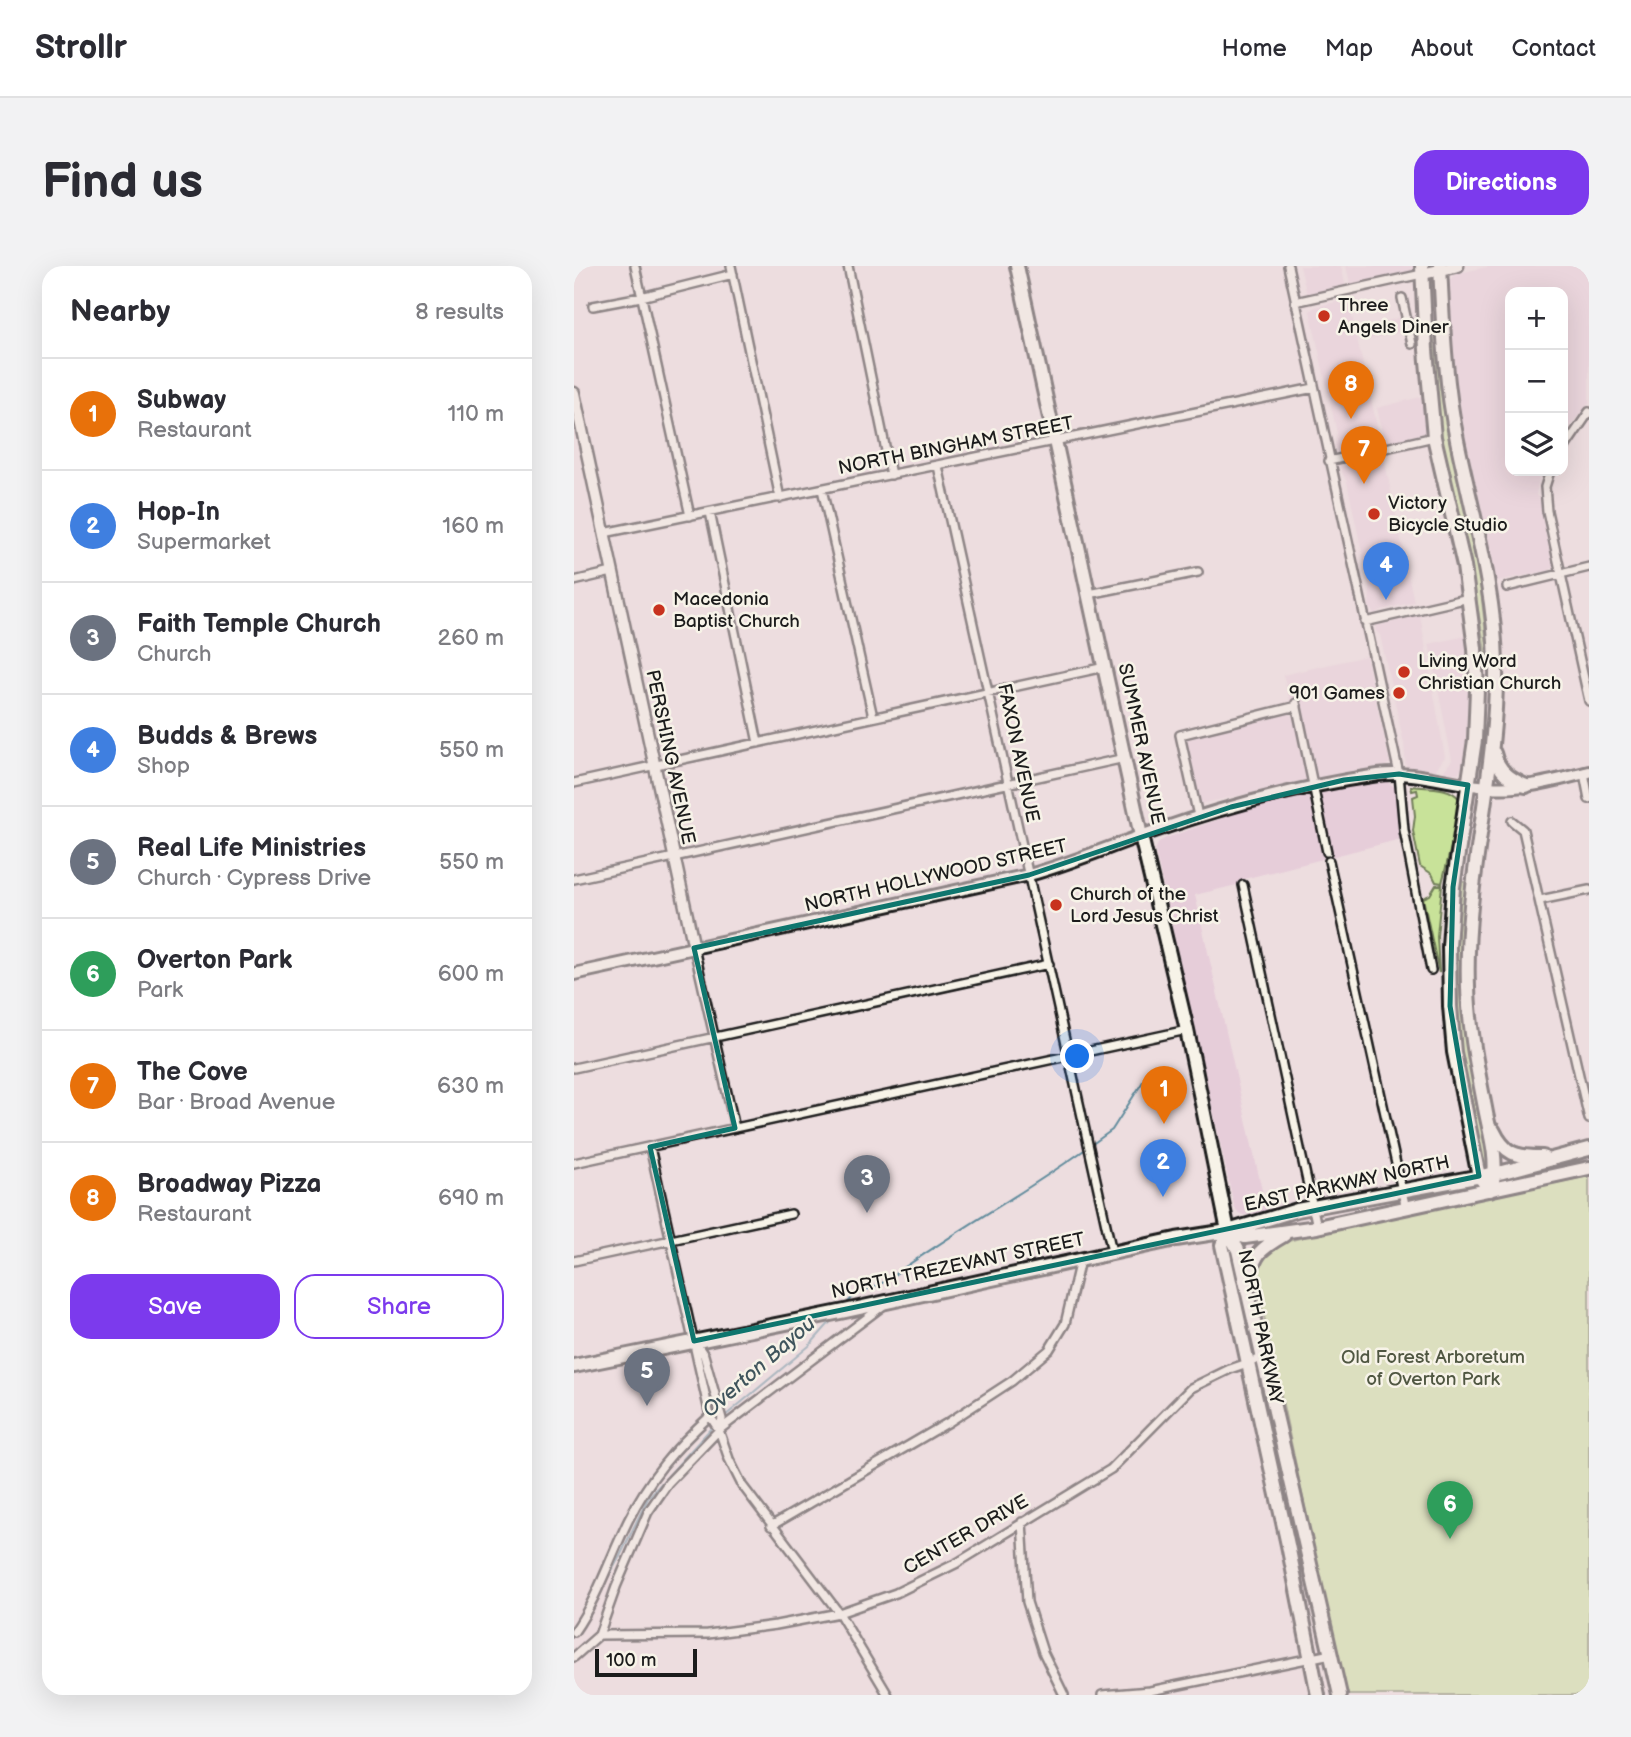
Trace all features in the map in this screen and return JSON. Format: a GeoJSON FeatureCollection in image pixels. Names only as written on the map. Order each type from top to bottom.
{"type":"FeatureCollection","features":[{"type":"Feature","properties":{"kind":"main road","name":"SUMMER AVENUE"},"geometry":{"type":"LineString","coordinates":[[1017,266],[1140,836],[1187,1030],[1228,1231]]}},
{"type":"Feature","properties":{"kind":"main road"},"geometry":{"type":"LineString","coordinates":[[1441,268],[1447,385],[1491,607],[1496,663],[1492,744],[1471,889],[1468,983],[1471,1026],[1495,1173],[1490,1190]]}},
{"type":"Feature","properties":{"kind":"main road"},"geometry":{"type":"LineString","coordinates":[[1422,270],[1434,437],[1469,598],[1477,689],[1475,740],[1453,887],[1449,947],[1450,1006],[1454,1052],[1479,1176],[1490,1190]]}},
{"type":"Feature","properties":{"kind":"main road"},"geometry":{"type":"LineString","coordinates":[[1492,744],[1496,762],[1502,770],[1511,779],[1526,786]]}},
{"type":"Feature","properties":{"kind":"main road","name":"NORTH HOLLYWOOD STREET"},"geometry":{"type":"LineString","coordinates":[[574,974],[1029,875],[1067,865],[1198,816],[1344,780],[1399,774],[1487,787],[1526,786],[1586,773]]}},
{"type":"Feature","properties":{"kind":"main road"},"geometry":{"type":"LineString","coordinates":[[1486,1115],[1499,1142],[1507,1151],[1528,1157],[1557,1157]]}},
{"type":"Feature","properties":{"kind":"main road","name":"EAST PARKWAY NORTH"},"geometry":{"type":"LineString","coordinates":[[1228,1231],[1297,1210],[1495,1173],[1589,1149]]}},
{"type":"Feature","properties":{"kind":"main road","name":"EAST PARKWAY NORTH"},"geometry":{"type":"LineString","coordinates":[[1228,1231],[1245,1237],[1317,1227],[1589,1168]]}},
{"type":"Feature","properties":{"kind":"main road","name":"NORTH TREZEVANT STREET"},"geometry":{"type":"LineString","coordinates":[[574,1366],[840,1312],[1112,1252],[1228,1231]]}},
{"type":"Feature","properties":{"kind":"main road","name":"NORTH PARKWAY"},"geometry":{"type":"LineString","coordinates":[[1228,1231],[1238,1250],[1340,1695]]}},
{"type":"Feature","properties":{"kind":"main road","name":"NORTH PARKWAY"},"geometry":{"type":"LineString","coordinates":[[1228,1231],[1222,1245],[1318,1695]]}},
{"type":"Feature","properties":{"kind":"main road"},"geometry":{"type":"LineString","coordinates":[[1246,1285],[1253,1262],[1262,1247],[1289,1231]]}},
{"type":"Feature","properties":{"kind":"street"},"geometry":{"type":"LineString","coordinates":[[635,266],[690,516]]}},
{"type":"Feature","properties":{"kind":"street"},"geometry":{"type":"LineString","coordinates":[[848,266],[891,475]]}},
{"type":"Feature","properties":{"kind":"street"},"geometry":{"type":"LineString","coordinates":[[1287,266],[1399,774],[1404,830],[1431,970]]}},
{"type":"Feature","properties":{"kind":"street"},"geometry":{"type":"LineString","coordinates":[[1295,302],[1422,270],[1458,266]]}},
{"type":"Feature","properties":{"kind":"street"},"geometry":{"type":"LineString","coordinates":[[593,306],[641,297],[732,270],[780,498]]}},
{"type":"Feature","properties":{"kind":"street"},"geometry":{"type":"LineString","coordinates":[[1402,298],[1412,344]]}},
{"type":"Feature","properties":{"kind":"street"},"geometry":{"type":"LineString","coordinates":[[1405,315],[1424,313]]}},
{"type":"Feature","properties":{"kind":"street","name":"NORTH BINGHAM STREET"},"geometry":{"type":"LineString","coordinates":[[604,533],[1314,388]]}},
{"type":"Feature","properties":{"kind":"street","name":"PERSHING AVENUE"},"geometry":{"type":"LineString","coordinates":[[575,401],[653,766],[735,1128]]}},
{"type":"Feature","properties":{"kind":"street"},"geometry":{"type":"LineString","coordinates":[[1568,443],[1589,412]]}},
{"type":"Feature","properties":{"kind":"street"},"geometry":{"type":"LineString","coordinates":[[1329,461],[1434,437]]}},
{"type":"Feature","properties":{"kind":"street","name":"FAXON AVENUE"},"geometry":{"type":"LineString","coordinates":[[938,466],[1112,1252]]}},
{"type":"Feature","properties":{"kind":"street"},"geometry":{"type":"LineString","coordinates":[[1549,476],[1545,488],[1547,511],[1589,701]]}},
{"type":"Feature","properties":{"kind":"street"},"geometry":{"type":"LineString","coordinates":[[822,489],[873,718]]}},
{"type":"Feature","properties":{"kind":"street"},"geometry":{"type":"LineString","coordinates":[[710,512],[758,743]]}},
{"type":"Feature","properties":{"kind":"street"},"geometry":{"type":"LineString","coordinates":[[1507,587],[1589,567]]}},
{"type":"Feature","properties":{"kind":"street"},"geometry":{"type":"LineString","coordinates":[[574,581],[612,572]]}},
{"type":"Feature","properties":{"kind":"street"},"geometry":{"type":"LineString","coordinates":[[1088,594],[1198,572]]}},
{"type":"Feature","properties":{"kind":"street"},"geometry":{"type":"LineString","coordinates":[[1364,622],[1469,598]]}},
{"type":"Feature","properties":{"kind":"street"},"geometry":{"type":"LineString","coordinates":[[574,783],[1105,667]]}},
{"type":"Feature","properties":{"kind":"street"},"geometry":{"type":"LineString","coordinates":[[1198,816],[1180,735],[1296,704],[1327,852]]}},
{"type":"Feature","properties":{"kind":"street"},"geometry":{"type":"LineString","coordinates":[[574,879],[1125,758]]}},
{"type":"Feature","properties":{"kind":"street"},"geometry":{"type":"LineString","coordinates":[[1586,773],[1589,799]]}},
{"type":"Feature","properties":{"kind":"street"},"geometry":{"type":"LineString","coordinates":[[1513,821],[1523,830],[1589,1119]]}},
{"type":"Feature","properties":{"kind":"street"},"geometry":{"type":"LineString","coordinates":[[1329,861],[1406,1209]]}},
{"type":"Feature","properties":{"kind":"street"},"geometry":{"type":"LineString","coordinates":[[1243,884],[1317,1227]]}},
{"type":"Feature","properties":{"kind":"street"},"geometry":{"type":"LineString","coordinates":[[1540,900],[1589,890]]}},
{"type":"Feature","properties":{"kind":"street"},"geometry":{"type":"LineString","coordinates":[[574,1068],[1049,964]]}},
{"type":"Feature","properties":{"kind":"street"},"geometry":{"type":"LineString","coordinates":[[574,1163],[1187,1030]]}},
{"type":"Feature","properties":{"kind":"street"},"geometry":{"type":"LineString","coordinates":[[650,1147],[694,1340],[704,1354],[717,1422],[729,1459],[742,1485],[771,1526],[839,1613],[888,1695]]}},
{"type":"Feature","properties":{"kind":"street"},"geometry":{"type":"LineString","coordinates":[[574,1261],[791,1214]]}},
{"type":"Feature","properties":{"kind":"street"},"geometry":{"type":"LineString","coordinates":[[771,1526],[949,1422],[1012,1381],[1049,1350],[1065,1324],[1080,1259]]}},
{"type":"Feature","properties":{"kind":"street"},"geometry":{"type":"LineString","coordinates":[[574,1632],[584,1618],[629,1519],[648,1484],[669,1455],[890,1301]]}},
{"type":"Feature","properties":{"kind":"street","name":"CENTER DRIVE"},"geometry":{"type":"LineString","coordinates":[[600,1634],[708,1634],[776,1625],[839,1613],[896,1593],[944,1569],[1111,1469],[1191,1388],[1262,1358]]}},
{"type":"Feature","properties":{"kind":"street"},"geometry":{"type":"LineString","coordinates":[[574,1657],[600,1634],[616,1587],[648,1512],[717,1422]]}},
{"type":"Feature","properties":{"kind":"street"},"geometry":{"type":"LineString","coordinates":[[1021,1522],[1027,1602],[1043,1652],[1064,1695]]}},
{"type":"Feature","properties":{"kind":"street"},"geometry":{"type":"LineString","coordinates":[[1102,1695],[1150,1690],[1331,1654]]}},
{"type":"Feature","properties":{"kind":"highlighted area"},"geometry":{"type":"Polygon","coordinates":[[[1399,774],[1468,785],[1453,887],[1450,1006],[1479,1176],[694,1341],[650,1147],[735,1128],[694,948],[1029,875],[1231,807],[1344,780],[1399,774]]]}},
{"type":"Feature","properties":{"kind":"shaded area"},"geometry":{"type":"Polygon","coordinates":[[[1300,266],[1341,266],[1346,288],[1307,295],[1300,266]]]}},
{"type":"Feature","properties":{"kind":"shaded area"},"geometry":{"type":"Polygon","coordinates":[[[1346,266],[1416,266],[1406,274],[1351,287],[1346,266]]]}},
{"type":"Feature","properties":{"kind":"shaded area"},"geometry":{"type":"Polygon","coordinates":[[[1491,266],[1589,266],[1589,403],[1568,428],[1568,287],[1505,287],[1505,476],[1539,476],[1536,495],[1541,501],[1554,567],[1548,571],[1492,582],[1455,403],[1448,354],[1447,284],[1459,273],[1491,266]]]}},
{"type":"Feature","properties":{"kind":"shaded area"},"geometry":{"type":"Polygon","coordinates":[[[1348,299],[1381,443],[1342,452],[1338,456],[1335,445],[1337,433],[1310,311],[1315,307],[1348,299]]]}},
{"type":"Feature","properties":{"kind":"shaded area"},"geometry":{"type":"Polygon","coordinates":[[[1400,317],[1404,331],[1362,341],[1360,330],[1400,317]]]}},
{"type":"Feature","properties":{"kind":"shaded area"},"geometry":{"type":"Polygon","coordinates":[[[1424,396],[1427,431],[1419,437],[1385,444],[1377,408],[1424,396]]]}},
{"type":"Feature","properties":{"kind":"shaded area"},"geometry":{"type":"Polygon","coordinates":[[[1384,458],[1414,602],[1374,614],[1369,606],[1370,590],[1347,482],[1339,466],[1384,458]]]}},
{"type":"Feature","properties":{"kind":"shaded area"},"geometry":{"type":"Polygon","coordinates":[[[1420,615],[1445,757],[1434,772],[1406,768],[1404,744],[1380,635],[1375,630],[1379,625],[1420,615]]]}},
{"type":"Feature","properties":{"kind":"shaded area"},"geometry":{"type":"Polygon","coordinates":[[[1470,635],[1472,665],[1468,763],[1458,773],[1442,773],[1452,760],[1429,644],[1470,635]]]}},
{"type":"Feature","properties":{"kind":"shaded area"},"geometry":{"type":"Polygon","coordinates":[[[1366,656],[1390,763],[1319,780],[1299,702],[1291,704],[1283,675],[1366,656]]]}},
{"type":"Feature","properties":{"kind":"shaded area"},"geometry":{"type":"Polygon","coordinates":[[[1290,714],[1296,721],[1308,781],[1199,804],[1187,745],[1188,738],[1290,714]]]}},
{"type":"Feature","properties":{"kind":"shaded area"},"geometry":{"type":"Polygon","coordinates":[[[1386,781],[1396,788],[1401,839],[1244,879],[1245,883],[1195,895],[1267,1212],[1243,1215],[1237,1212],[1234,1205],[1155,850],[1159,842],[1166,838],[1251,808],[1386,781]]]}},
{"type":"Feature","properties":{"kind":"green space"},"geometry":{"type":"Polygon","coordinates":[[[1433,334],[1443,405],[1479,573],[1486,655],[1471,571],[1438,421],[1430,335],[1433,334]]]}},
{"type":"Feature","properties":{"kind":"green space"},"geometry":{"type":"Polygon","coordinates":[[[1411,786],[1444,790],[1459,799],[1454,835],[1442,883],[1436,882],[1432,874],[1420,866],[1413,831],[1413,797],[1418,795],[1417,790],[1412,791],[1411,786]]]}},
{"type":"Feature","properties":{"kind":"green space"},"geometry":{"type":"Polygon","coordinates":[[[1462,882],[1465,882],[1462,954],[1488,1147],[1489,1158],[1486,1164],[1480,1152],[1457,1032],[1455,967],[1462,882]]]}},
{"type":"Feature","properties":{"kind":"green space"},"geometry":{"type":"Polygon","coordinates":[[[1436,885],[1442,885],[1437,936],[1439,973],[1423,898],[1430,895],[1436,885]]]}},
{"type":"Feature","properties":{"kind":"green space","name":"Old Forest Arboretum of Overton Park"},"geometry":{"type":"Polygon","coordinates":[[[1589,1176],[1589,1695],[1345,1695],[1254,1269],[1270,1246],[1326,1231],[1589,1176]]]}},
{"type":"Feature","properties":{"kind":"waterway","name":"Overton Bayou"},"geometry":{"type":"LineString","coordinates":[[1091,1145],[1112,1130],[1149,1072]]}},
{"type":"Feature","properties":{"kind":"waterway","name":"Overton Bayou"},"geometry":{"type":"LineString","coordinates":[[846,1304],[861,1292],[887,1280],[1087,1148]]}},
{"type":"Feature","properties":{"kind":"waterway","name":"Overton Bayou"},"geometry":{"type":"LineString","coordinates":[[725,1416],[809,1346],[833,1319]]}},
{"type":"Feature","properties":{"kind":"waterway","name":"Overton Bayou"},"geometry":{"type":"LineString","coordinates":[[581,1627],[648,1498],[713,1426]]}},
{"type":"Feature","properties":{"kind":"place","name":"Three Angels Diner"},"geometry":{"type":"Point","coordinates":[1324,316]}},
{"type":"Feature","properties":{"kind":"place","name":"Broadway Pizza"},"geometry":{"type":"Point","coordinates":[1351,419]}},
{"type":"Feature","properties":{"kind":"place","name":"The Cove"},"geometry":{"type":"Point","coordinates":[1364,484]}},
{"type":"Feature","properties":{"kind":"place","name":"Victory Bicycle Studio"},"geometry":{"type":"Point","coordinates":[1374,514]}},
{"type":"Feature","properties":{"kind":"place","name":"Budds & Brews"},"geometry":{"type":"Point","coordinates":[1386,600]}},
{"type":"Feature","properties":{"kind":"place","name":"Macedonia Baptist Church"},"geometry":{"type":"Point","coordinates":[659,610]}},
{"type":"Feature","properties":{"kind":"place","name":"Living Word Christian Church"},"geometry":{"type":"Point","coordinates":[1404,672]}},
{"type":"Feature","properties":{"kind":"place","name":"901 Games"},"geometry":{"type":"Point","coordinates":[1399,693]}},
{"type":"Feature","properties":{"kind":"place","name":"Church of the Lord Jesus Christ"},"geometry":{"type":"Point","coordinates":[1056,905]}},
{"type":"Feature","properties":{"kind":"place","name":"Subway"},"geometry":{"type":"Point","coordinates":[1164,1124]}},
{"type":"Feature","properties":{"kind":"place","name":"Hop-In"},"geometry":{"type":"Point","coordinates":[1163,1197]}},
{"type":"Feature","properties":{"kind":"place","name":"Faith Temple Church"},"geometry":{"type":"Point","coordinates":[867,1213]}},
{"type":"Feature","properties":{"kind":"place","name":"Real Life Ministries"},"geometry":{"type":"Point","coordinates":[647,1406]}},
{"type":"Feature","properties":{"kind":"place","name":"Overton Park"},"geometry":{"type":"Point","coordinates":[1450,1539]}}]}
